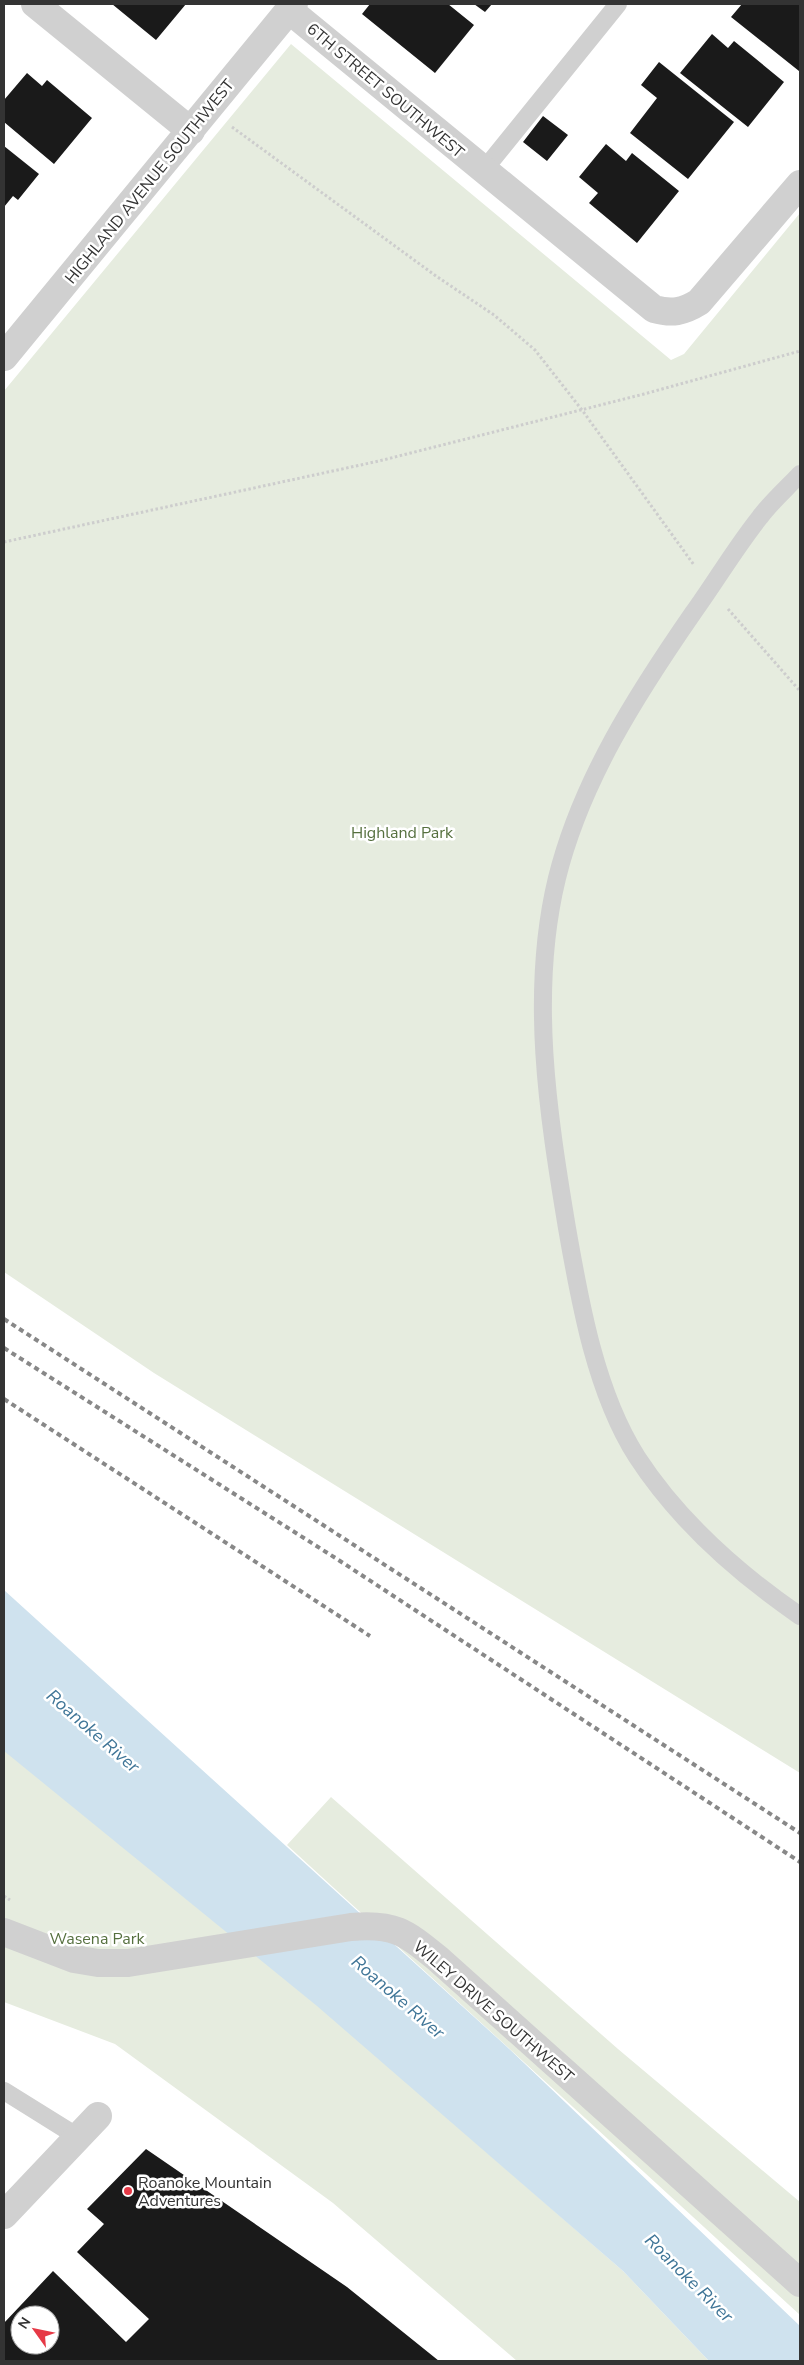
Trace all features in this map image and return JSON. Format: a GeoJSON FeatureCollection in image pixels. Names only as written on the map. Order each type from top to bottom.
{"type":"FeatureCollection","features":[{"type":"Feature","properties":{"kind":"street"},"geometry":{"type":"LineString","coordinates":[[35,4],[191,131]]}},
{"type":"Feature","properties":{"kind":"street","name":"HIGHLAND AVENUE SOUTHWEST"},"geometry":{"type":"LineString","coordinates":[[4,358],[292,7]]}},
{"type":"Feature","properties":{"kind":"street","name":"6TH STREET SOUTHWEST"},"geometry":{"type":"LineString","coordinates":[[292,7],[483,171],[654,309],[669,313],[686,310],[699,302],[800,184]]}},
{"type":"Feature","properties":{"kind":"street","name":"WILEY DRIVE SOUTHWEST"},"geometry":{"type":"LineString","coordinates":[[4,1932],[74,1959],[98,1963],[128,1963],[373,1925],[394,1928],[437,1958],[800,2283]]}},
{"type":"Feature","properties":{"kind":"street"},"geometry":{"type":"LineString","coordinates":[[4,2215],[98,2116]]}},
{"type":"Feature","properties":{"kind":"lane"},"geometry":{"type":"LineString","coordinates":[[483,171],[618,4]]}},
{"type":"Feature","properties":{"kind":"lane"},"geometry":{"type":"LineString","coordinates":[[800,474],[762,514],[645,683],[604,756],[575,820],[557,879],[545,952],[544,1043],[550,1123],[574,1270],[595,1358],[612,1409],[637,1456],[668,1499],[719,1551],[780,1602],[800,1616]]}},
{"type":"Feature","properties":{"kind":"lane"},"geometry":{"type":"LineString","coordinates":[[4,2091],[78,2137]]}},
{"type":"Feature","properties":{"kind":"path"},"geometry":{"type":"LineString","coordinates":[[232,126],[436,276],[494,315],[535,350],[582,410],[710,588],[800,691]]}},
{"type":"Feature","properties":{"kind":"path"},"geometry":{"type":"LineString","coordinates":[[4,542],[379,461],[582,410],[800,351]]}},
{"type":"Feature","properties":{"kind":"green space","name":"Highland Park"},"geometry":{"type":"Polygon","coordinates":[[[291,44],[671,360],[684,354],[800,213],[800,1773],[154,1373],[4,1272],[4,391],[291,44]]]}},
{"type":"Feature","properties":{"kind":"green space","name":"Wasena Park"},"geometry":{"type":"Polygon","coordinates":[[[4,1732],[623,2271],[709,2361],[517,2361],[333,2203],[115,2044],[4,2002],[4,1732]]]}},
{"type":"Feature","properties":{"kind":"green space"},"geometry":{"type":"Polygon","coordinates":[[[331,1797],[618,2049],[800,2202],[800,2315],[287,1845],[331,1797]]]}},
{"type":"Feature","properties":{"kind":"water","name":"Roanoke River"},"geometry":{"type":"Polygon","coordinates":[[[4,1590],[505,2045],[800,2326],[800,2361],[709,2361],[623,2271],[317,2006],[4,1751],[4,1590]]]}},
{"type":"Feature","properties":{"kind":"building"},"geometry":{"type":"Polygon","coordinates":[[[112,4],[186,4],[156,40],[112,4]]]}},
{"type":"Feature","properties":{"kind":"building"},"geometry":{"type":"Polygon","coordinates":[[[370,4],[448,4],[474,25],[435,73],[362,14],[370,4]]]}},
{"type":"Feature","properties":{"kind":"building"},"geometry":{"type":"Polygon","coordinates":[[[474,4],[492,4],[485,12],[474,4]]]}},
{"type":"Feature","properties":{"kind":"building"},"geometry":{"type":"Polygon","coordinates":[[[742,4],[800,4],[799,71],[731,17],[742,4]]]}},
{"type":"Feature","properties":{"kind":"building"},"geometry":{"type":"Polygon","coordinates":[[[712,34],[728,48],[734,41],[784,82],[748,127],[680,73],[712,34]]]}},
{"type":"Feature","properties":{"kind":"building"},"geometry":{"type":"Polygon","coordinates":[[[659,62],[734,122],[688,179],[630,133],[657,98],[641,85],[659,62]]]}},
{"type":"Feature","properties":{"kind":"building"},"geometry":{"type":"Polygon","coordinates":[[[27,73],[42,86],[47,80],[92,118],[54,164],[4,122],[4,100],[27,73]]]}},
{"type":"Feature","properties":{"kind":"building"},"geometry":{"type":"Polygon","coordinates":[[[543,116],[568,135],[547,161],[523,142],[543,116]]]}},
{"type":"Feature","properties":{"kind":"building"},"geometry":{"type":"Polygon","coordinates":[[[606,144],[626,161],[632,153],[679,191],[637,243],[589,203],[598,193],[579,177],[606,144]]]}},
{"type":"Feature","properties":{"kind":"building"},"geometry":{"type":"Polygon","coordinates":[[[4,146],[39,174],[18,200],[13,196],[4,207],[4,146]]]}},
{"type":"Feature","properties":{"kind":"building"},"geometry":{"type":"Polygon","coordinates":[[[146,2149],[347,2287],[439,2361],[4,2361],[4,2323],[10,2317],[10,2355],[60,2355],[60,2305],[21,2305],[53,2271],[126,2342],[149,2319],[77,2252],[104,2224],[87,2209],[146,2149]]]}},
{"type":"Feature","properties":{"kind":"railway"},"geometry":{"type":"LineString","coordinates":[[4,1319],[800,1833]]}},
{"type":"Feature","properties":{"kind":"railway"},"geometry":{"type":"LineString","coordinates":[[4,1348],[337,1559],[800,1862]]}},
{"type":"Feature","properties":{"kind":"railway"},"geometry":{"type":"LineString","coordinates":[[4,1399],[370,1636]]}},
{"type":"Feature","properties":{"kind":"place","name":"Roanoke Mountain Adventures"},"geometry":{"type":"Point","coordinates":[128,2191]}}]}
